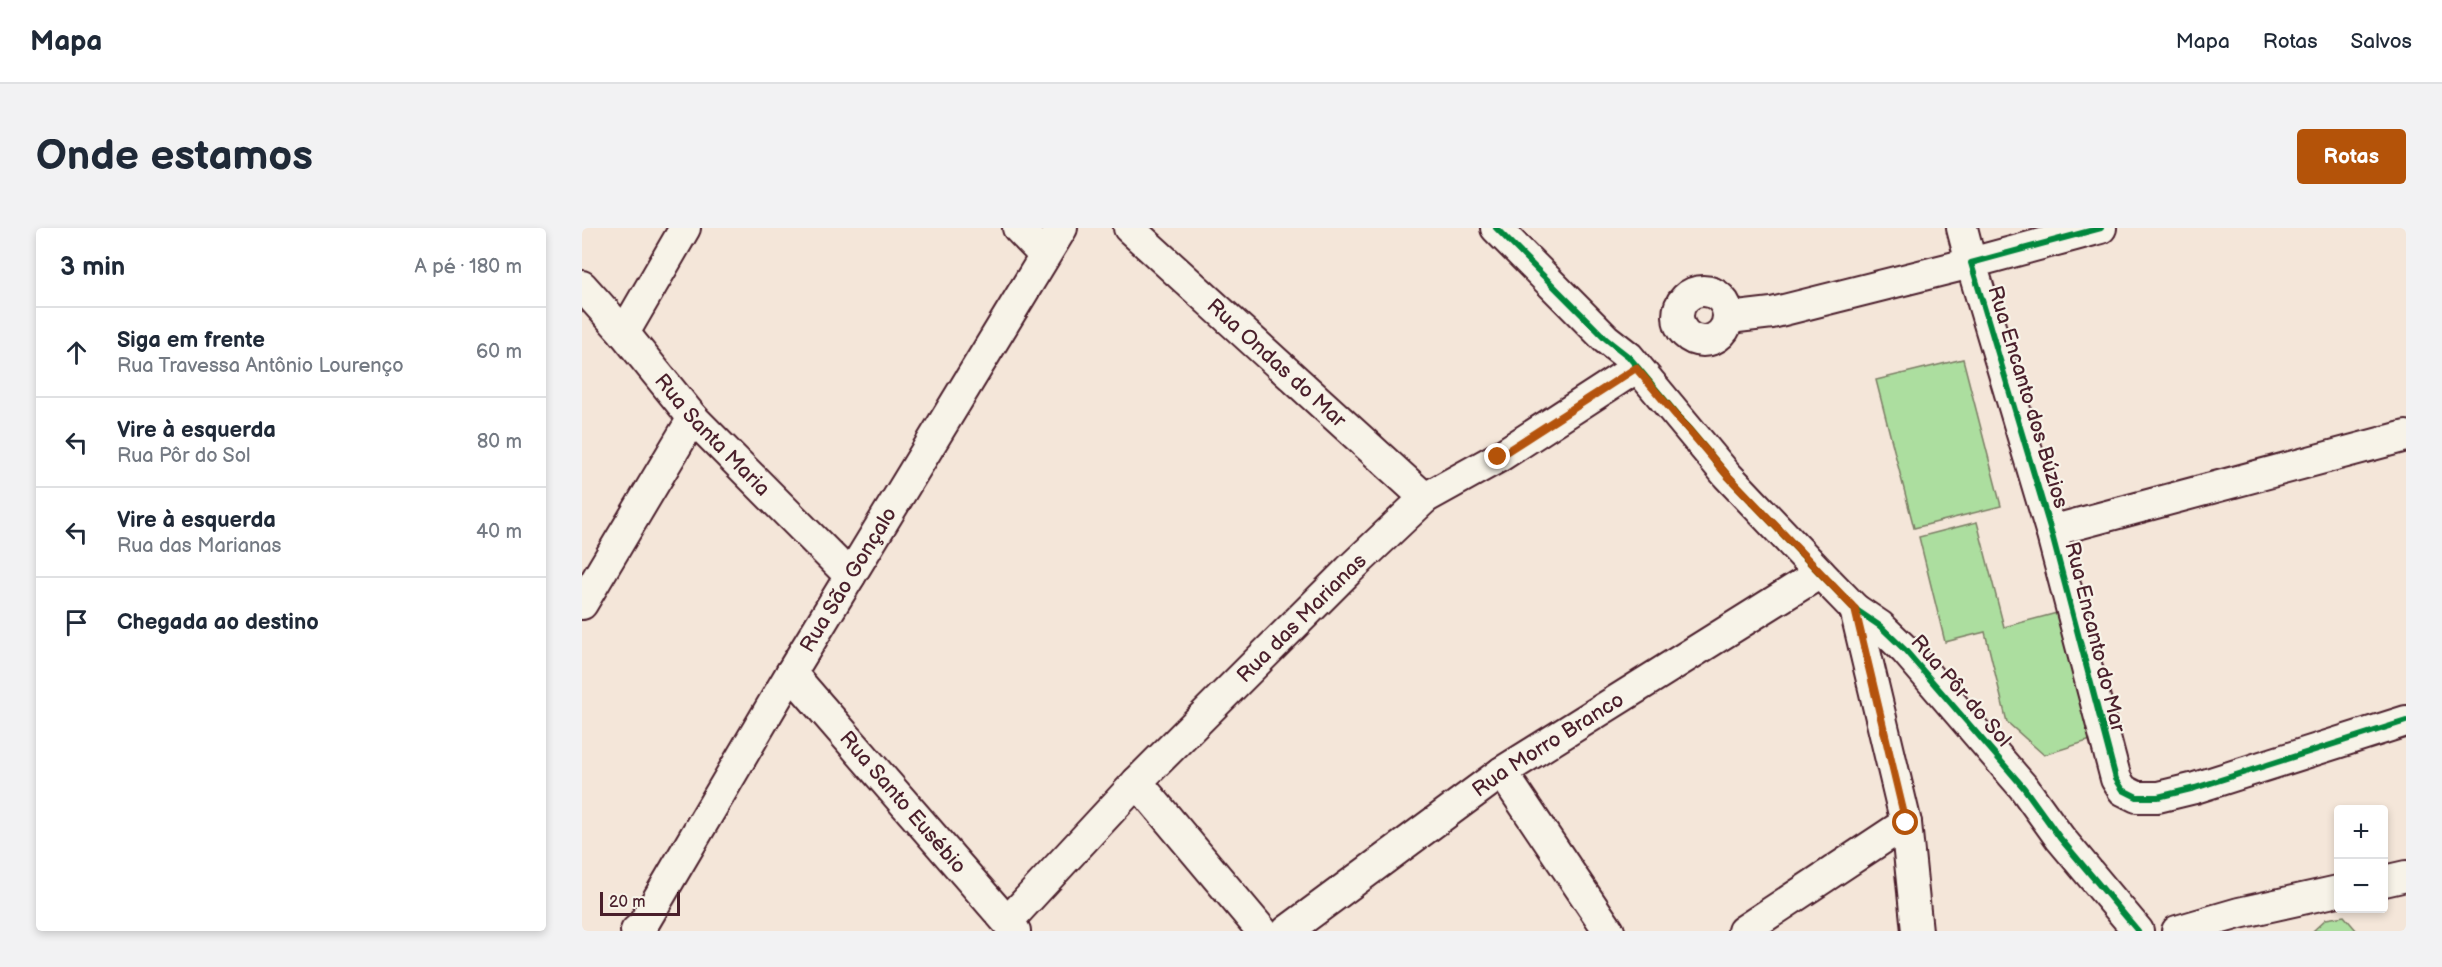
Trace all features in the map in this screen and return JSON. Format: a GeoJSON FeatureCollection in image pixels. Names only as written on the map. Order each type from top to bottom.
{"type":"FeatureCollection","features":[{"type":"Feature","properties":{"kind":"street"},"geometry":{"type":"LineString","coordinates":[[624,333],[685,228]]}},
{"type":"Feature","properties":{"kind":"street"},"geometry":{"type":"LineString","coordinates":[[1018,228],[1044,255]]}},
{"type":"Feature","properties":{"kind":"street","name":"Rua São Gonçalo"},"geometry":{"type":"LineString","coordinates":[[641,929],[790,673],[1062,228]]}},
{"type":"Feature","properties":{"kind":"street","name":"Rua Ondas do Mar"},"geometry":{"type":"LineString","coordinates":[[1129,228],[1425,498]]}},
{"type":"Feature","properties":{"kind":"street","name":"Rua Pôr do Sol"},"geometry":{"type":"LineString","coordinates":[[1496,228],[1606,339],[1629,357],[1727,475],[1855,609],[1880,626],[1948,699],[2024,788],[2060,838],[2138,931]]}},
{"type":"Feature","properties":{"kind":"street"},"geometry":{"type":"LineString","coordinates":[[1962,228],[1971,263]]}},
{"type":"Feature","properties":{"kind":"street","name":"Rua Encanto dos Búzios"},"geometry":{"type":"LineString","coordinates":[[1729,318],[1772,313],[2101,228]]}},
{"type":"Feature","properties":{"kind":"street","name":"Rua Encanto dos Búzios"},"geometry":{"type":"LineString","coordinates":[[1971,263],[2051,531]]}},
{"type":"Feature","properties":{"kind":"street","name":"Rua Santa Maria"},"geometry":{"type":"LineString","coordinates":[[582,286],[624,333],[693,418],[850,576]]}},
{"type":"Feature","properties":{"kind":"street","name":"Rua das Marianas"},"geometry":{"type":"LineString","coordinates":[[1012,926],[1137,782],[1349,570],[1425,498],[1498,457],[1636,368]]}},
{"type":"Feature","properties":{"kind":"street"},"geometry":{"type":"LineString","coordinates":[[582,604],[693,418]]}},
{"type":"Feature","properties":{"kind":"street","name":"Rua Encanto do Mar"},"geometry":{"type":"LineString","coordinates":[[2406,436],[2051,531],[2108,752],[2116,779],[2123,790],[2137,797],[2158,796],[2195,788],[2406,721]]}},
{"type":"Feature","properties":{"kind":"street","name":"Rua Morro Branco"},"geometry":{"type":"LineString","coordinates":[[1287,931],[1502,772],[1820,573]]}},
{"type":"Feature","properties":{"kind":"street"},"geometry":{"type":"LineString","coordinates":[[1855,609],[1906,823],[1917,931]]}},
{"type":"Feature","properties":{"kind":"street","name":"Rua Santo Eusébio"},"geometry":{"type":"LineString","coordinates":[[790,673],[1012,926]]}},
{"type":"Feature","properties":{"kind":"street"},"geometry":{"type":"LineString","coordinates":[[1502,772],[1609,931]]}},
{"type":"Feature","properties":{"kind":"street"},"geometry":{"type":"LineString","coordinates":[[1137,782],[1262,931]]}},
{"type":"Feature","properties":{"kind":"street"},"geometry":{"type":"LineString","coordinates":[[1743,931],[1906,823]]}},
{"type":"Feature","properties":{"kind":"street"},"geometry":{"type":"LineString","coordinates":[[2388,880],[2406,876]]}},
{"type":"Feature","properties":{"kind":"street"},"geometry":{"type":"LineString","coordinates":[[2177,931],[2236,922],[2334,892]]}},
{"type":"Feature","properties":{"kind":"green space"},"geometry":{"type":"Polygon","coordinates":[[[1963,359],[2001,506],[1914,528],[1876,380],[1963,359]]]}},
{"type":"Feature","properties":{"kind":"green space"},"geometry":{"type":"Polygon","coordinates":[[[1977,522],[2004,627],[2057,613],[2094,739],[2044,755],[2007,722],[1985,632],[1945,642],[1919,537],[1977,522]]]}},
{"type":"Feature","properties":{"kind":"green space"},"geometry":{"type":"Polygon","coordinates":[[[2344,916],[2357,931],[2313,931],[2326,919],[2344,916]]]}},
{"type":"Feature","properties":{"kind":"cycle path"},"geometry":{"type":"LineString","coordinates":[[1496,228],[1606,339],[1629,357],[1727,475],[1820,573],[1855,609],[1880,626],[1905,650],[2024,788],[2060,838],[2138,931]]}},
{"type":"Feature","properties":{"kind":"cycle path"},"geometry":{"type":"LineString","coordinates":[[2101,228],[1971,263],[2051,531],[2116,779],[2123,790],[2137,797],[2158,797],[2195,788],[2406,721]]}},
{"type":"Feature","properties":{"kind":"route"},"geometry":{"type":"LineString","coordinates":[[1498,457],[1636,368],[1727,475],[1855,609],[1906,823]]}}]}
